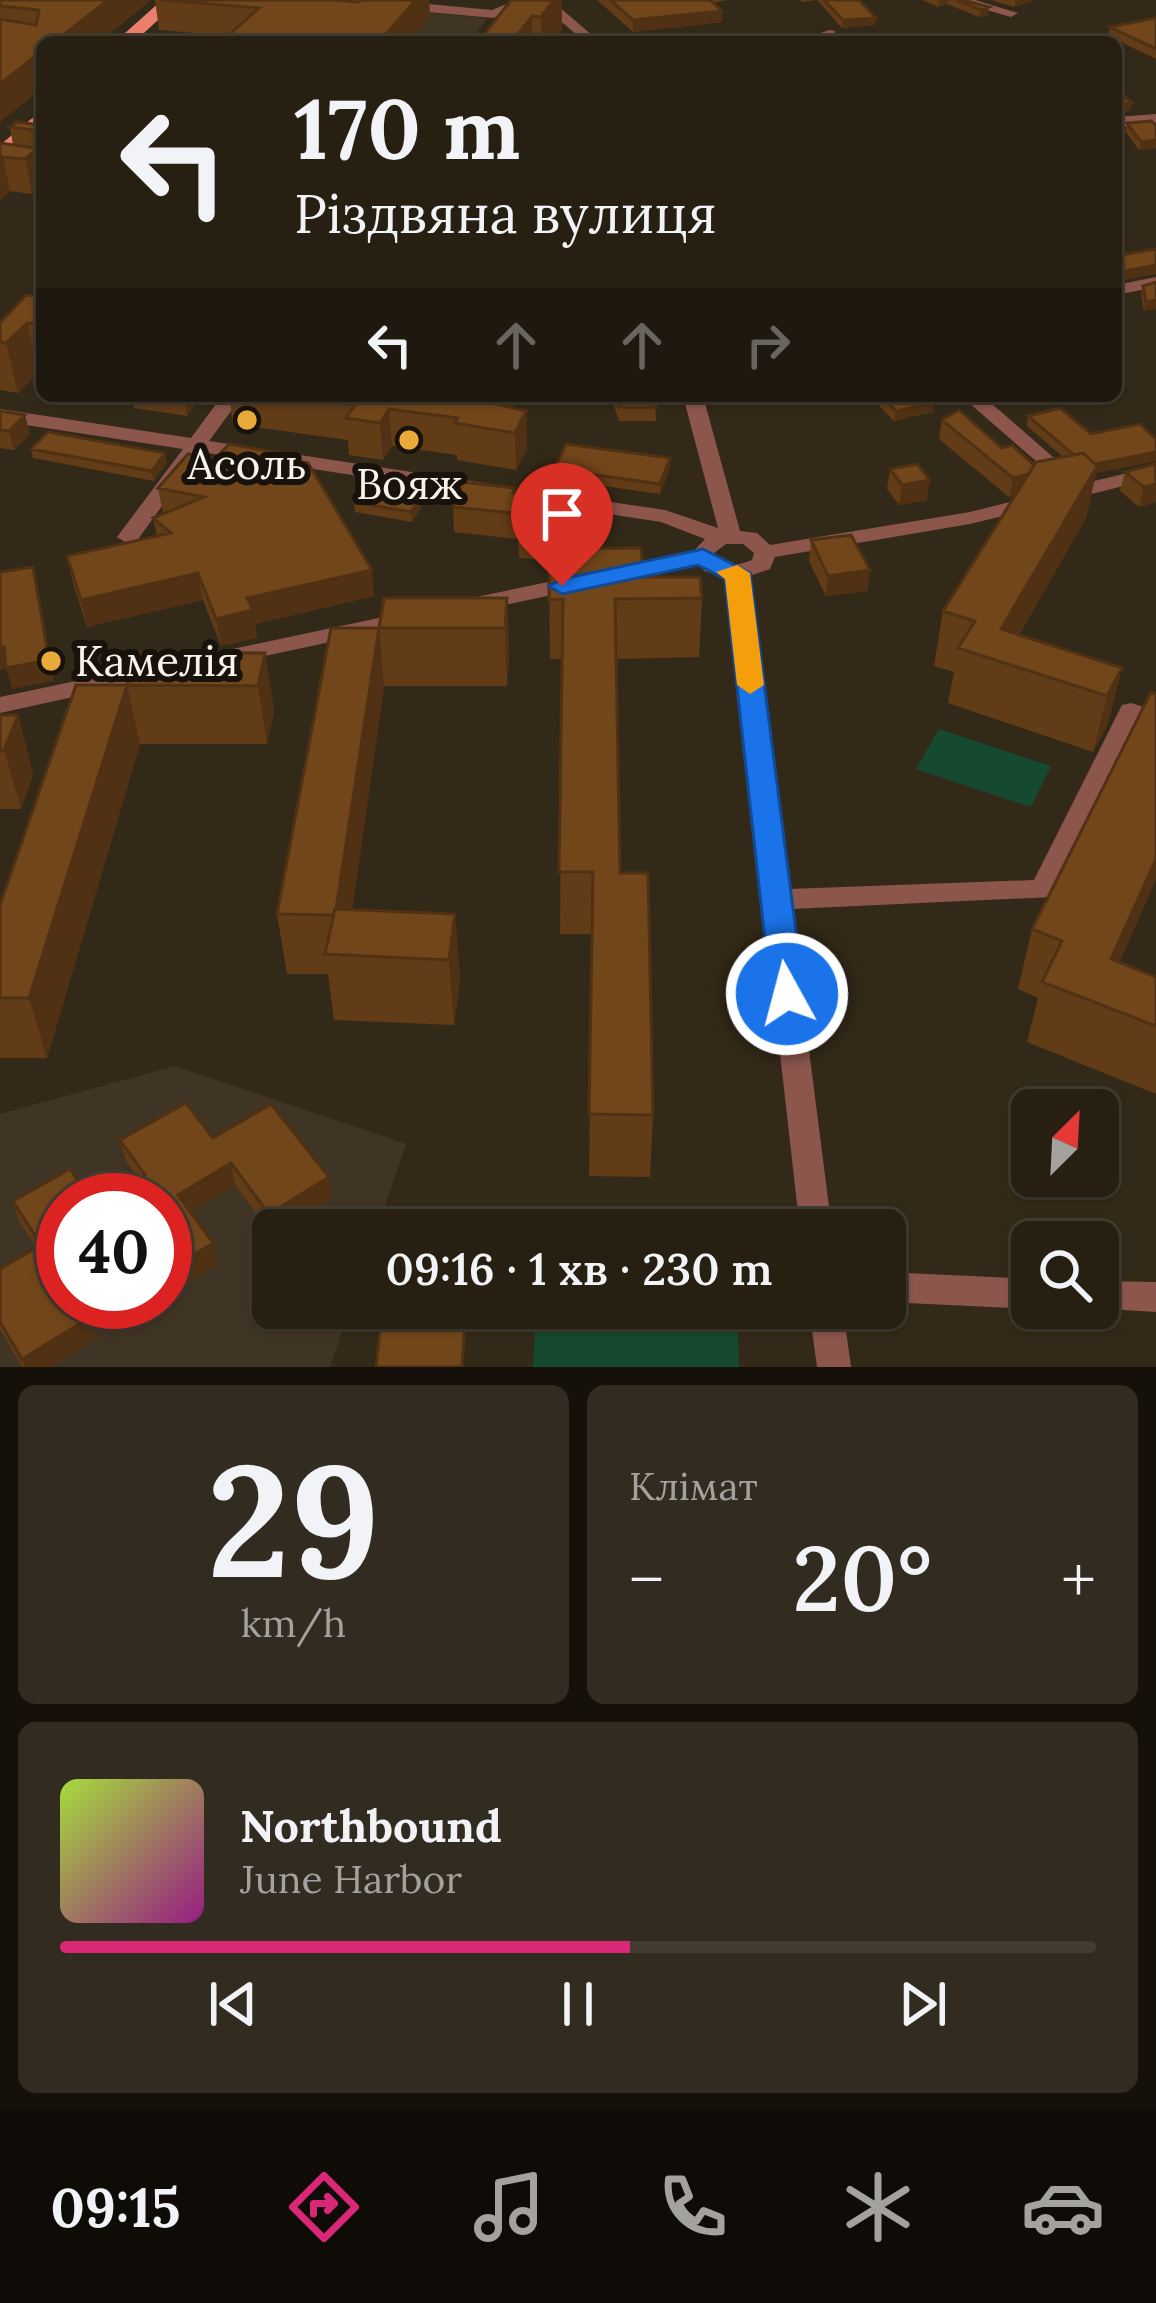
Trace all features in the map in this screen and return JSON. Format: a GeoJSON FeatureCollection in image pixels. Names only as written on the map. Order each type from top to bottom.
{"type":"FeatureCollection","features":[{"type":"Feature","properties":{"kind":"main road"},"geometry":{"type":"LineString","coordinates":[[131,36],[172,0]]}},
{"type":"Feature","properties":{"kind":"main road"},"geometry":{"type":"LineString","coordinates":[[0,156],[36,122]]}},
{"type":"Feature","properties":{"kind":"street"},"geometry":{"type":"LineString","coordinates":[[343,0],[495,19],[528,0]]}},
{"type":"Feature","properties":{"kind":"street"},"geometry":{"type":"LineString","coordinates":[[543,0],[586,36]]}},
{"type":"Feature","properties":{"kind":"street"},"geometry":{"type":"LineString","coordinates":[[959,0],[1011,13]]}},
{"type":"Feature","properties":{"kind":"street"},"geometry":{"type":"LineString","coordinates":[[822,36],[830,34]]}},
{"type":"Feature","properties":{"kind":"street"},"geometry":{"type":"LineString","coordinates":[[1122,122],[1156,119]]}},
{"type":"Feature","properties":{"kind":"street"},"geometry":{"type":"LineString","coordinates":[[0,168],[21,170]]}},
{"type":"Feature","properties":{"kind":"street"},"geometry":{"type":"LineString","coordinates":[[1122,289],[1156,282]]}},
{"type":"Feature","properties":{"kind":"street"},"geometry":{"type":"LineString","coordinates":[[128,537],[228,402]]}},
{"type":"Feature","properties":{"kind":"street"},"geometry":{"type":"LineString","coordinates":[[694,402],[726,536]]}},
{"type":"Feature","properties":{"kind":"street"},"geometry":{"type":"LineString","coordinates":[[978,402],[1081,491]]}},
{"type":"Feature","properties":{"kind":"street"},"geometry":{"type":"LineString","coordinates":[[0,415],[665,516],[726,536],[749,538],[765,552]]}},
{"type":"Feature","properties":{"kind":"street"},"geometry":{"type":"LineString","coordinates":[[765,552],[970,518],[1156,472]]}},
{"type":"Feature","properties":{"kind":"street"},"geometry":{"type":"LineString","coordinates":[[703,556],[704,547],[726,536]]}},
{"type":"Feature","properties":{"kind":"street"},"geometry":{"type":"LineString","coordinates":[[703,556],[719,570],[737,573],[762,564],[765,552]]}},
{"type":"Feature","properties":{"kind":"street"},"geometry":{"type":"LineString","coordinates":[[0,705],[703,556]]}},
{"type":"Feature","properties":{"kind":"street"},"geometry":{"type":"LineString","coordinates":[[737,573],[813,1209]]}},
{"type":"Feature","properties":{"kind":"street"},"geometry":{"type":"LineString","coordinates":[[776,899],[1043,890],[1132,712]]}},
{"type":"Feature","properties":{"kind":"street"},"geometry":{"type":"LineString","coordinates":[[906,1288],[1011,1293]]}},
{"type":"Feature","properties":{"kind":"street"},"geometry":{"type":"LineString","coordinates":[[1119,1296],[1156,1297]]}},
{"type":"Feature","properties":{"kind":"street"},"geometry":{"type":"LineString","coordinates":[[829,1329],[834,1367]]}},
{"type":"Feature","properties":{"kind":"shaded area"},"geometry":{"type":"Polygon","coordinates":[[[331,3],[486,20],[475,36],[297,36],[331,3]]]}},
{"type":"Feature","properties":{"kind":"shaded area"},"geometry":{"type":"Polygon","coordinates":[[[175,1066],[406,1144],[384,1209],[252,1209],[252,1329],[343,1329],[330,1367],[0,1367],[0,1114],[175,1066]]]}},
{"type":"Feature","properties":{"kind":"green space"},"geometry":{"type":"Polygon","coordinates":[[[939,729],[1051,766],[1031,807],[916,769],[939,729]]]}},
{"type":"Feature","properties":{"kind":"green space"},"geometry":{"type":"Polygon","coordinates":[[[535,1329],[738,1329],[739,1367],[533,1367],[535,1329]]]}},
{"type":"Feature","properties":{"kind":"building"},"geometry":{"type":"Polygon","coordinates":[[[0,0],[108,0],[62,36],[36,36],[36,56],[0,84],[0,19],[36,25],[39,10],[0,6],[0,0]]]}},
{"type":"Feature","properties":{"kind":"building"},"geometry":{"type":"Polygon","coordinates":[[[161,0],[416,0],[384,36],[229,35],[259,8],[161,0]]]}},
{"type":"Feature","properties":{"kind":"building"},"geometry":{"type":"Polygon","coordinates":[[[511,0],[554,0],[541,17],[532,16],[517,36],[483,36],[511,0]]]}},
{"type":"Feature","properties":{"kind":"building"},"geometry":{"type":"Polygon","coordinates":[[[610,0],[710,0],[722,11],[633,20],[610,0]]]}},
{"type":"Feature","properties":{"kind":"building"},"geometry":{"type":"Polygon","coordinates":[[[824,0],[859,0],[876,18],[843,20],[824,0]]]}},
{"type":"Feature","properties":{"kind":"building"},"geometry":{"type":"Polygon","coordinates":[[[956,0],[963,0],[989,7],[981,10],[956,0]]]}},
{"type":"Feature","properties":{"kind":"building"},"geometry":{"type":"Polygon","coordinates":[[[1156,18],[1156,49],[1110,27],[1156,18]]]}},
{"type":"Feature","properties":{"kind":"building"},"geometry":{"type":"Polygon","coordinates":[[[1151,121],[1156,125],[1156,140],[1141,142],[1127,123],[1151,121]]]}},
{"type":"Feature","properties":{"kind":"building"},"geometry":{"type":"Polygon","coordinates":[[[16,122],[36,124],[36,131],[10,127],[16,122]]]}},
{"type":"Feature","properties":{"kind":"building"},"geometry":{"type":"Polygon","coordinates":[[[0,143],[35,148],[36,144],[36,150],[25,159],[0,159],[0,143]]]}},
{"type":"Feature","properties":{"kind":"building"},"geometry":{"type":"Polygon","coordinates":[[[1156,249],[1156,265],[1122,272],[1122,255],[1156,249]]]}},
{"type":"Feature","properties":{"kind":"building"},"geometry":{"type":"Polygon","coordinates":[[[1156,282],[1156,300],[1146,302],[1143,286],[1156,282]]]}},
{"type":"Feature","properties":{"kind":"building"},"geometry":{"type":"Polygon","coordinates":[[[26,295],[36,296],[36,324],[27,323],[6,343],[0,342],[0,323],[26,295]]]}},
{"type":"Feature","properties":{"kind":"building"},"geometry":{"type":"Polygon","coordinates":[[[334,402],[497,402],[526,411],[515,433],[455,423],[458,418],[389,409],[380,423],[346,418],[355,405],[334,402]]]}},
{"type":"Feature","properties":{"kind":"building"},"geometry":{"type":"Polygon","coordinates":[[[618,402],[656,402],[656,407],[619,407],[618,402]]]}},
{"type":"Feature","properties":{"kind":"building"},"geometry":{"type":"Polygon","coordinates":[[[887,402],[934,403],[896,411],[887,402]]]}},
{"type":"Feature","properties":{"kind":"building"},"geometry":{"type":"Polygon","coordinates":[[[1060,408],[1091,434],[1140,424],[1156,439],[1156,452],[1095,464],[1083,453],[1074,455],[1028,416],[1060,408]]]}},
{"type":"Feature","properties":{"kind":"building"},"geometry":{"type":"Polygon","coordinates":[[[959,410],[1002,448],[1012,445],[1034,465],[1029,474],[1013,478],[942,420],[959,410]]]}},
{"type":"Feature","properties":{"kind":"building"},"geometry":{"type":"Polygon","coordinates":[[[0,411],[25,415],[9,431],[0,430],[0,411]]]}},
{"type":"Feature","properties":{"kind":"building"},"geometry":{"type":"Polygon","coordinates":[[[48,432],[165,453],[152,471],[31,449],[48,432]]]}},
{"type":"Feature","properties":{"kind":"building"},"geometry":{"type":"Polygon","coordinates":[[[229,444],[308,463],[372,570],[247,598],[253,610],[216,619],[198,573],[81,600],[67,556],[171,533],[153,518],[204,497],[158,488],[188,454],[215,459],[229,444]]]}},
{"type":"Feature","properties":{"kind":"building"},"geometry":{"type":"Polygon","coordinates":[[[566,444],[670,458],[660,484],[554,469],[566,444]]]}},
{"type":"Feature","properties":{"kind":"building"},"geometry":{"type":"Polygon","coordinates":[[[1083,453],[1097,466],[1001,629],[1122,668],[1107,696],[958,648],[975,621],[943,611],[1036,462],[1083,453]]]}},
{"type":"Feature","properties":{"kind":"building"},"geometry":{"type":"Polygon","coordinates":[[[917,464],[930,480],[902,485],[890,469],[917,464]]]}},
{"type":"Feature","properties":{"kind":"building"},"geometry":{"type":"Polygon","coordinates":[[[1155,464],[1156,484],[1144,487],[1125,472],[1155,464]]]}},
{"type":"Feature","properties":{"kind":"building"},"geometry":{"type":"Polygon","coordinates":[[[462,482],[515,488],[513,493],[566,496],[559,535],[518,533],[522,514],[453,507],[462,482]]]}},
{"type":"Feature","properties":{"kind":"building"},"geometry":{"type":"Polygon","coordinates":[[[365,486],[421,495],[411,512],[354,502],[365,486]]]}},
{"type":"Feature","properties":{"kind":"building"},"geometry":{"type":"Polygon","coordinates":[[[851,535],[870,570],[828,576],[811,540],[851,535]]]}},
{"type":"Feature","properties":{"kind":"building"},"geometry":{"type":"Polygon","coordinates":[[[641,548],[643,577],[700,577],[702,598],[615,599],[620,873],[648,873],[653,1115],[589,1114],[593,872],[559,872],[563,599],[549,600],[549,549],[641,548]]]}},
{"type":"Feature","properties":{"kind":"building"},"geometry":{"type":"Polygon","coordinates":[[[33,567],[49,660],[6,668],[4,647],[0,648],[0,572],[33,567]]]}},
{"type":"Feature","properties":{"kind":"building"},"geometry":{"type":"Polygon","coordinates":[[[384,598],[507,598],[505,628],[379,628],[384,598]]]}},
{"type":"Feature","properties":{"kind":"building"},"geometry":{"type":"Polygon","coordinates":[[[331,628],[379,628],[336,909],[333,915],[277,914],[331,628]]]}},
{"type":"Feature","properties":{"kind":"building"},"geometry":{"type":"Polygon","coordinates":[[[137,652],[265,653],[258,686],[127,685],[137,652]]]}},
{"type":"Feature","properties":{"kind":"building"},"geometry":{"type":"Polygon","coordinates":[[[76,685],[127,685],[29,998],[0,998],[0,905],[76,685]]]}},
{"type":"Feature","properties":{"kind":"building"},"geometry":{"type":"Polygon","coordinates":[[[1151,692],[1156,694],[1156,859],[1111,959],[1156,977],[1156,1026],[1042,982],[1062,941],[1032,929],[1151,692]]]}},
{"type":"Feature","properties":{"kind":"building"},"geometry":{"type":"Polygon","coordinates":[[[0,715],[18,715],[4,750],[0,750],[0,715]]]}},
{"type":"Feature","properties":{"kind":"building"},"geometry":{"type":"Polygon","coordinates":[[[335,909],[455,914],[449,960],[325,954],[335,909]]]}},
{"type":"Feature","properties":{"kind":"building"},"geometry":{"type":"Polygon","coordinates":[[[186,1103],[213,1138],[271,1104],[329,1177],[277,1209],[265,1209],[231,1163],[192,1187],[192,1173],[144,1173],[120,1140],[186,1103]]]}},
{"type":"Feature","properties":{"kind":"building"},"geometry":{"type":"Polygon","coordinates":[[[36,1188],[36,1237],[13,1201],[36,1188]]]}},
{"type":"Feature","properties":{"kind":"building"},"geometry":{"type":"Polygon","coordinates":[[[192,1214],[213,1243],[192,1256],[192,1214]]]}},
{"type":"Feature","properties":{"kind":"building"},"geometry":{"type":"Polygon","coordinates":[[[36,1248],[36,1329],[71,1329],[22,1359],[0,1322],[0,1269],[36,1248]]]}},
{"type":"Feature","properties":{"kind":"building"},"geometry":{"type":"Polygon","coordinates":[[[380,1329],[465,1329],[462,1367],[376,1367],[380,1329]]]}},
{"type":"Feature","properties":{"kind":"slow traffic"},"geometry":{"type":"LineString","coordinates":[[729,572],[737,573],[750,685]]}},
{"type":"Feature","properties":{"kind":"place","name":"Асоль"},"geometry":{"type":"Point","coordinates":[247,420]}},
{"type":"Feature","properties":{"kind":"place","name":"Вояж"},"geometry":{"type":"Point","coordinates":[409,440]}},
{"type":"Feature","properties":{"kind":"place","name":"Камелія"},"geometry":{"type":"Point","coordinates":[51,661]}},
{"type":"Feature","properties":{"kind":"route"},"geometry":{"type":"LineString","coordinates":[[562,586],[703,556],[719,570],[737,573],[787,994]]}}]}
